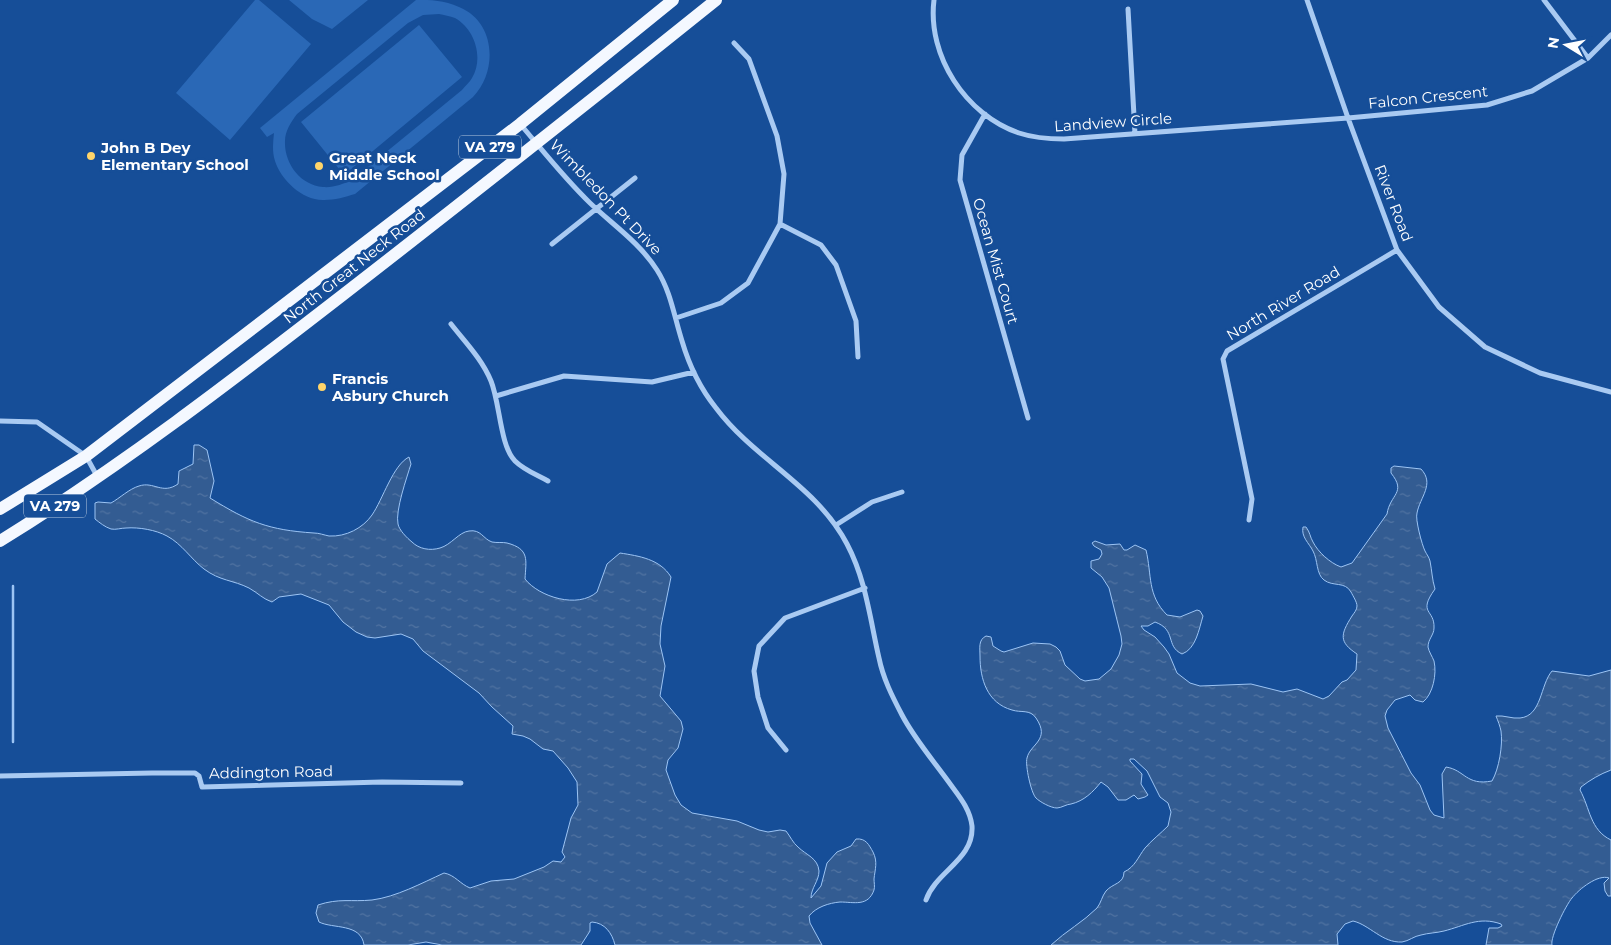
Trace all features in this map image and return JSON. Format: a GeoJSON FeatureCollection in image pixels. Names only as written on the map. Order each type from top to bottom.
{"type":"FeatureCollection","features":[{"type":"Feature","properties":{"kind":"main road","name":"North Great Neck Road"},"geometry":{"type":"LineString","coordinates":[[0,509],[86,456],[304,291],[520,124],[672,0]]}},
{"type":"Feature","properties":{"kind":"main road","name":"North Great Neck Road"},"geometry":{"type":"LineString","coordinates":[[0,542],[98,478],[235,378],[538,144],[716,0]]}},
{"type":"Feature","properties":{"kind":"street","name":"Landview Circle"},"geometry":{"type":"LineString","coordinates":[[934,0],[934,24],[937,39],[943,58],[962,93],[985,114],[1017,132],[1048,139],[1348,118]]}},
{"type":"Feature","properties":{"kind":"street","name":"River Road"},"geometry":{"type":"LineString","coordinates":[[1307,0],[1397,250],[1438,307],[1485,347],[1540,373],[1611,392]]}},
{"type":"Feature","properties":{"kind":"street"},"geometry":{"type":"LineString","coordinates":[[1544,0],[1588,58]]}},
{"type":"Feature","properties":{"kind":"street"},"geometry":{"type":"LineString","coordinates":[[1128,9],[1135,134]]}},
{"type":"Feature","properties":{"kind":"street","name":"Falcon Crescent"},"geometry":{"type":"LineString","coordinates":[[1348,118],[1487,105],[1532,91],[1588,58],[1611,35]]}},
{"type":"Feature","properties":{"kind":"street"},"geometry":{"type":"LineString","coordinates":[[676,318],[720,303],[748,283],[780,224],[784,174],[777,136],[749,59],[734,43]]}},
{"type":"Feature","properties":{"kind":"street","name":"Ocean Mist Court"},"geometry":{"type":"LineString","coordinates":[[985,114],[962,155],[960,180],[1028,418]]}},
{"type":"Feature","properties":{"kind":"street","name":"Wimbledon Pt Drive"},"geometry":{"type":"LineString","coordinates":[[520,124],[570,183],[648,256],[665,284],[681,339],[694,372],[707,395],[728,423],[756,450],[799,484],[816,501],[836,525],[857,564],[865,588],[879,660],[891,695],[914,733],[965,805],[972,823],[971,839],[962,857],[937,880],[926,900]]}},
{"type":"Feature","properties":{"kind":"street"},"geometry":{"type":"LineString","coordinates":[[552,244],[635,178]]}},
{"type":"Feature","properties":{"kind":"street"},"geometry":{"type":"LineString","coordinates":[[780,224],[821,245],[836,265],[856,321],[858,357]]}},
{"type":"Feature","properties":{"kind":"street","name":"North River Road"},"geometry":{"type":"LineString","coordinates":[[1249,520],[1252,499],[1223,359],[1227,351],[1397,250]]}},
{"type":"Feature","properties":{"kind":"street"},"geometry":{"type":"LineString","coordinates":[[451,324],[481,362],[490,379],[496,396],[508,452],[520,466],[548,481]]}},
{"type":"Feature","properties":{"kind":"street"},"geometry":{"type":"LineString","coordinates":[[496,396],[564,376],[652,382],[694,372]]}},
{"type":"Feature","properties":{"kind":"street"},"geometry":{"type":"LineString","coordinates":[[0,421],[37,422],[86,456],[98,478]]}},
{"type":"Feature","properties":{"kind":"street"},"geometry":{"type":"LineString","coordinates":[[836,525],[872,502],[902,492]]}},
{"type":"Feature","properties":{"kind":"street"},"geometry":{"type":"LineString","coordinates":[[786,750],[768,728],[758,697],[754,671],[759,646],[785,618],[865,588]]}},
{"type":"Feature","properties":{"kind":"street","name":"Addington Road"},"geometry":{"type":"LineString","coordinates":[[0,776],[152,772],[195,774],[199,776],[202,788],[382,782],[461,783]]}},
{"type":"Feature","properties":{"kind":"shaded area"},"geometry":{"type":"Polygon","coordinates":[[[255,0],[259,0],[311,44],[230,140],[176,93],[255,0]]]}},
{"type":"Feature","properties":{"kind":"shaded area"},"geometry":{"type":"Polygon","coordinates":[[[289,0],[368,0],[332,29],[312,19],[289,0]]]}},
{"type":"Feature","properties":{"kind":"shaded area"},"geometry":{"type":"Polygon","coordinates":[[[416,0],[432,0],[459,7],[471,14],[480,24],[486,35],[489,48],[487,74],[473,97],[355,194],[324,200],[308,197],[301,193],[288,182],[278,168],[273,154],[274,133],[267,137],[260,128],[416,0]],[[439,14],[423,15],[408,23],[297,114],[286,134],[285,141],[287,157],[295,172],[307,182],[323,187],[334,186],[352,180],[462,90],[476,70],[476,45],[468,29],[462,23],[455,18],[439,14]]]}},
{"type":"Feature","properties":{"kind":"shaded area"},"geometry":{"type":"Polygon","coordinates":[[[419,25],[462,77],[344,175],[301,122],[419,25]]]}},
{"type":"Feature","properties":{"kind":"water"},"geometry":{"type":"Polygon","coordinates":[[[194,445],[199,445],[207,450],[214,481],[210,498],[248,519],[271,527],[329,536],[342,535],[354,531],[372,515],[398,467],[409,457],[411,464],[400,503],[398,524],[404,534],[421,548],[440,548],[465,532],[476,531],[489,541],[507,543],[520,548],[526,561],[525,579],[539,591],[549,596],[570,600],[580,600],[597,592],[607,564],[620,553],[642,557],[655,562],[671,577],[661,626],[660,644],[665,666],[660,696],[681,721],[683,729],[678,748],[668,760],[666,770],[675,795],[681,805],[692,813],[737,821],[759,830],[768,832],[786,831],[796,845],[814,860],[818,867],[819,875],[811,898],[821,886],[827,863],[837,852],[851,846],[856,839],[865,841],[873,852],[876,866],[874,889],[871,895],[868,899],[860,902],[827,904],[809,916],[810,923],[822,945],[615,945],[607,929],[601,924],[592,922],[590,923],[590,931],[581,945],[442,945],[426,942],[408,945],[364,945],[358,933],[346,928],[319,922],[316,913],[318,905],[339,901],[365,901],[390,896],[444,873],[470,888],[491,881],[514,879],[544,867],[553,861],[561,862],[565,857],[562,852],[571,818],[578,805],[577,782],[553,751],[543,749],[523,736],[512,734],[513,726],[479,693],[423,651],[413,639],[401,634],[375,638],[367,637],[356,632],[343,622],[329,605],[301,594],[279,597],[272,602],[249,588],[210,573],[177,543],[163,534],[136,528],[111,529],[95,519],[95,503],[111,503],[139,486],[149,485],[167,488],[178,484],[179,471],[193,464],[194,445]]]}},
{"type":"Feature","properties":{"kind":"water"},"geometry":{"type":"Polygon","coordinates":[[[1394,466],[1421,469],[1427,480],[1417,516],[1422,543],[1430,561],[1435,589],[1427,603],[1427,607],[1434,622],[1434,630],[1428,647],[1434,661],[1435,672],[1432,689],[1423,702],[1415,700],[1410,695],[1395,700],[1385,716],[1388,728],[1411,773],[1420,785],[1430,810],[1434,815],[1444,818],[1442,774],[1446,767],[1458,771],[1471,780],[1492,781],[1500,757],[1501,743],[1501,731],[1496,716],[1520,718],[1533,712],[1552,671],[1589,676],[1611,670],[1611,770],[1581,787],[1580,790],[1595,825],[1604,836],[1611,840],[1611,896],[1608,896],[1605,891],[1604,883],[1609,878],[1605,877],[1594,880],[1575,894],[1556,928],[1552,945],[1486,945],[1489,928],[1502,926],[1501,924],[1486,921],[1479,921],[1418,936],[1407,941],[1395,942],[1353,921],[1345,924],[1337,934],[1338,945],[1051,945],[1097,908],[1106,891],[1122,879],[1124,872],[1136,862],[1145,848],[1168,826],[1171,812],[1168,803],[1160,797],[1147,771],[1134,759],[1130,759],[1130,761],[1142,774],[1141,784],[1148,795],[1145,797],[1138,799],[1134,795],[1126,800],[1118,800],[1108,787],[1101,782],[1091,793],[1076,803],[1059,808],[1049,806],[1036,798],[1030,785],[1027,758],[1041,737],[1040,725],[1031,713],[1003,707],[991,696],[981,673],[980,647],[983,638],[986,636],[991,637],[993,646],[1004,652],[1033,643],[1050,644],[1060,651],[1065,665],[1080,679],[1085,681],[1099,679],[1111,669],[1119,655],[1122,644],[1109,588],[1102,577],[1091,568],[1091,561],[1099,559],[1102,554],[1101,550],[1092,543],[1095,541],[1106,545],[1120,544],[1124,550],[1135,545],[1146,550],[1153,592],[1156,600],[1167,615],[1180,617],[1197,610],[1203,616],[1194,643],[1191,648],[1182,654],[1174,647],[1169,634],[1162,625],[1155,622],[1148,626],[1141,626],[1164,647],[1177,673],[1190,683],[1200,686],[1251,684],[1283,692],[1297,689],[1323,699],[1329,696],[1356,670],[1357,654],[1347,646],[1343,638],[1345,628],[1356,610],[1357,604],[1346,586],[1327,582],[1321,577],[1315,555],[1304,537],[1303,527],[1306,527],[1315,546],[1329,560],[1341,567],[1352,563],[1387,514],[1396,494],[1398,485],[1391,473],[1391,468],[1394,466]]]}},
{"type":"Feature","properties":{"kind":"waterway"},"geometry":{"type":"LineString","coordinates":[[13,586],[13,742]]}},
{"type":"Feature","properties":{"kind":"place","name":"John B Dey Elementary School"},"geometry":{"type":"Point","coordinates":[91,156]}},
{"type":"Feature","properties":{"kind":"place","name":"Great Neck Middle School"},"geometry":{"type":"Point","coordinates":[319,166]}},
{"type":"Feature","properties":{"kind":"place","name":"Francis Asbury Church"},"geometry":{"type":"Point","coordinates":[322,387]}}]}
